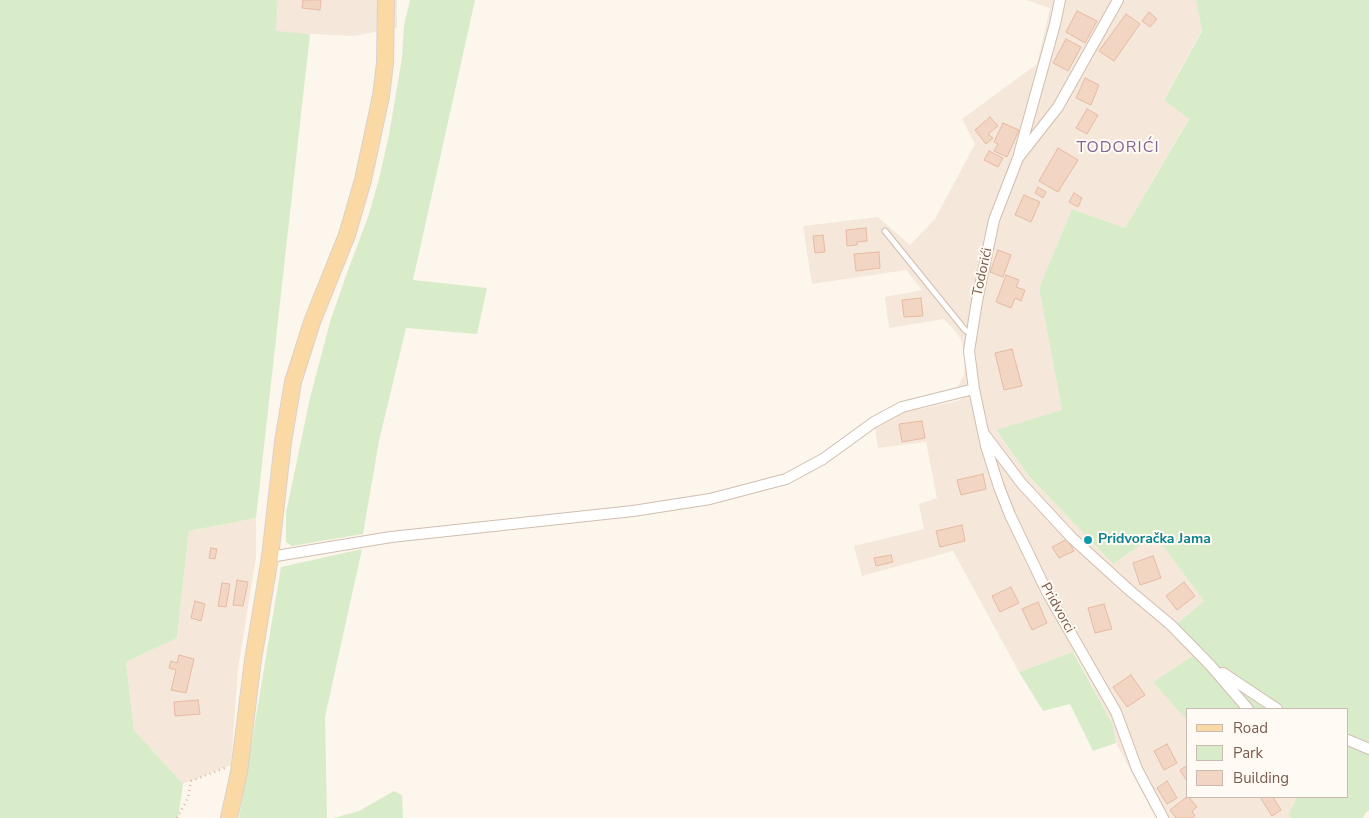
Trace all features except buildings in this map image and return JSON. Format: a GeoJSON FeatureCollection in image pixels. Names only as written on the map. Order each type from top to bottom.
{"type":"FeatureCollection","features":[{"type":"Feature","properties":{"kind":"main road"},"geometry":{"type":"LineString","coordinates":[[228,818],[239,772],[253,660],[270,557],[292,382],[315,314],[347,235],[363,180],[381,96],[388,5]]}},
{"type":"Feature","properties":{"kind":"street","name":"Todorići"},"geometry":{"type":"LineString","coordinates":[[974,389],[969,351],[970,334],[994,220],[1018,158],[1060,0]]}},
{"type":"Feature","properties":{"kind":"street","name":"Todorići"},"geometry":{"type":"LineString","coordinates":[[1018,158],[1058,108],[1118,0]]}},
{"type":"Feature","properties":{"kind":"street"},"geometry":{"type":"LineString","coordinates":[[270,557],[391,537],[633,511],[737,492],[786,478],[823,459],[874,422],[902,407],[974,389]]}},
{"type":"Feature","properties":{"kind":"street","name":"Pridvorci"},"geometry":{"type":"LineString","coordinates":[[974,389],[983,432],[999,487],[1010,515],[1047,592],[1116,712],[1137,769],[1163,818]]}},
{"type":"Feature","properties":{"kind":"street"},"geometry":{"type":"LineString","coordinates":[[983,432],[1022,484],[1072,538],[1171,625],[1211,666],[1247,708]]}},
{"type":"Feature","properties":{"kind":"street"},"geometry":{"type":"LineString","coordinates":[[1211,666],[1275,708]]}},
{"type":"Feature","properties":{"kind":"street"},"geometry":{"type":"LineString","coordinates":[[1349,740],[1369,749]]}},
{"type":"Feature","properties":{"kind":"lane"},"geometry":{"type":"LineString","coordinates":[[885,231],[964,330],[970,334]]}},
{"type":"Feature","properties":{"kind":"path"},"geometry":{"type":"LineString","coordinates":[[177,818],[188,798],[191,781],[231,765]]}},
{"type":"Feature","properties":{"kind":"shaded area"},"geometry":{"type":"Polygon","coordinates":[[[278,0],[397,0],[397,28],[353,36],[276,32],[278,0]]]}},
{"type":"Feature","properties":{"kind":"shaded area"},"geometry":{"type":"Polygon","coordinates":[[[1026,0],[1196,0],[1202,30],[1164,99],[1189,118],[1125,228],[1072,209],[1039,288],[1062,410],[996,431],[1028,475],[1113,564],[1155,535],[1204,601],[1178,622],[1194,655],[1153,682],[1186,720],[1186,798],[1297,798],[1289,815],[1291,818],[1156,818],[1116,743],[1113,725],[1074,652],[1019,672],[953,551],[862,576],[854,546],[924,529],[919,504],[937,498],[926,442],[878,448],[875,428],[902,413],[961,400],[958,386],[964,374],[965,362],[962,342],[957,333],[944,319],[889,328],[885,297],[922,290],[906,270],[812,284],[803,226],[878,217],[910,245],[935,219],[975,144],[962,119],[1037,64],[1050,8],[1026,0]]]}},
{"type":"Feature","properties":{"kind":"shaded area"},"geometry":{"type":"Polygon","coordinates":[[[256,518],[256,557],[238,669],[231,765],[183,784],[134,730],[126,662],[177,638],[189,531],[256,518]]]}},
{"type":"Feature","properties":{"kind":"green space"},"geometry":{"type":"Polygon","coordinates":[[[0,0],[278,0],[276,31],[310,34],[256,518],[189,531],[177,638],[126,662],[134,730],[183,784],[178,818],[0,818],[0,0]]]}},
{"type":"Feature","properties":{"kind":"green space"},"geometry":{"type":"Polygon","coordinates":[[[410,0],[475,0],[413,280],[487,288],[477,334],[406,328],[379,441],[363,534],[292,546],[286,542],[286,513],[310,398],[330,322],[368,217],[379,179],[389,135],[402,58],[404,25],[410,0]]]}},
{"type":"Feature","properties":{"kind":"green space"},"geometry":{"type":"Polygon","coordinates":[[[1196,0],[1369,0],[1369,811],[1366,812],[1363,818],[1291,818],[1288,815],[1296,798],[1349,798],[1349,708],[1186,708],[1186,720],[1153,682],[1194,655],[1169,630],[1204,601],[1155,535],[1113,564],[1028,475],[996,430],[1062,410],[1039,288],[1072,209],[1125,228],[1189,119],[1164,100],[1202,31],[1196,0]]]}},
{"type":"Feature","properties":{"kind":"green space"},"geometry":{"type":"Polygon","coordinates":[[[362,549],[325,717],[327,818],[239,818],[281,567],[362,549]]]}},
{"type":"Feature","properties":{"kind":"green space"},"geometry":{"type":"Polygon","coordinates":[[[1073,652],[1113,725],[1116,743],[1093,751],[1070,704],[1043,711],[1019,672],[1073,652]]]}},
{"type":"Feature","properties":{"kind":"green space"},"geometry":{"type":"Polygon","coordinates":[[[394,791],[402,795],[403,818],[334,818],[359,811],[394,791]]]}},
{"type":"Feature","properties":{"kind":"place","name":"Pridvoračka Jama"},"geometry":{"type":"Point","coordinates":[1088,540]}},
{"type":"Feature","properties":{"kind":"district","name":"TODORIĆI"},"geometry":{"type":"Point","coordinates":[1118,148]}}]}
